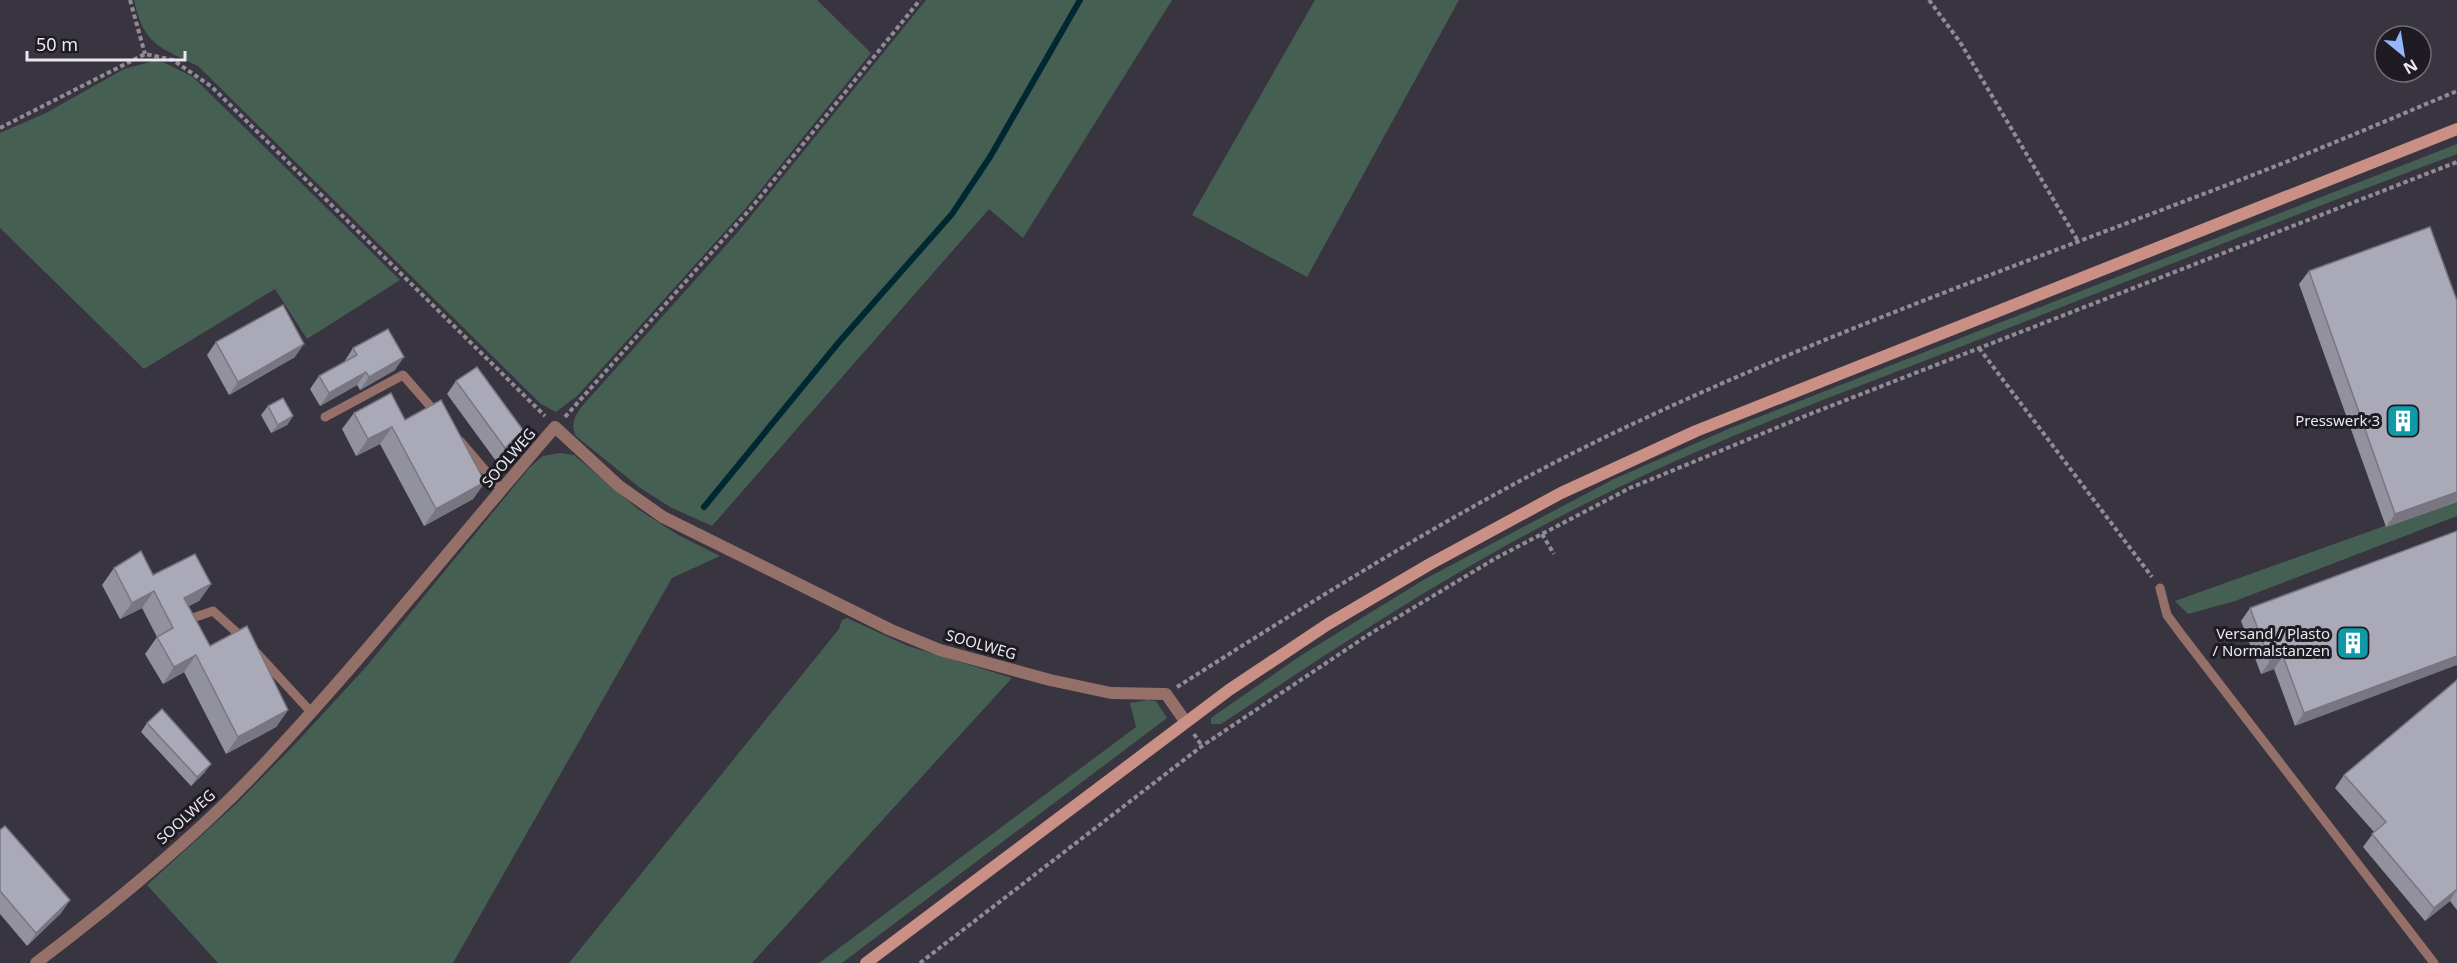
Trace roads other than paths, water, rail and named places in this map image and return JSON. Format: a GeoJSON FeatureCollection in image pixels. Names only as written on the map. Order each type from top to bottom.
{"type":"FeatureCollection","features":[{"type":"Feature","properties":{"kind":"main road"},"geometry":{"type":"LineString","coordinates":[[866,963],[1185,722],[1328,624],[1430,564],[1561,493],[1696,431],[2457,129]]}},
{"type":"Feature","properties":{"kind":"street","name":"SOOLWEG"},"geometry":{"type":"LineString","coordinates":[[36,963],[144,876],[225,802],[369,650],[555,427],[619,486],[663,517],[891,630],[940,650],[1050,680],[1111,693],[1166,694],[1185,722]]}},
{"type":"Feature","properties":{"kind":"lane"},"geometry":{"type":"LineString","coordinates":[[325,417],[403,375],[441,419]]}},
{"type":"Feature","properties":{"kind":"lane"},"geometry":{"type":"LineString","coordinates":[[456,436],[501,489]]}},
{"type":"Feature","properties":{"kind":"lane"},"geometry":{"type":"LineString","coordinates":[[2160,588],[2167,615],[2434,963]]}},
{"type":"Feature","properties":{"kind":"lane"},"geometry":{"type":"LineString","coordinates":[[187,620],[206,612],[213,611],[219,615],[311,712]]}},
{"type":"Feature","properties":{"kind":"waterway"},"geometry":{"type":"LineString","coordinates":[[704,507],[839,342],[952,214],[990,157],[1080,0]]}},
{"type":"Feature","properties":{"kind":"place","name":"Presswerk 3"},"geometry":{"type":"Point","coordinates":[2403,421]}},
{"type":"Feature","properties":{"kind":"place","name":"Versand / Plasto / Normalstanzen"},"geometry":{"type":"Point","coordinates":[2353,643]}}]}
